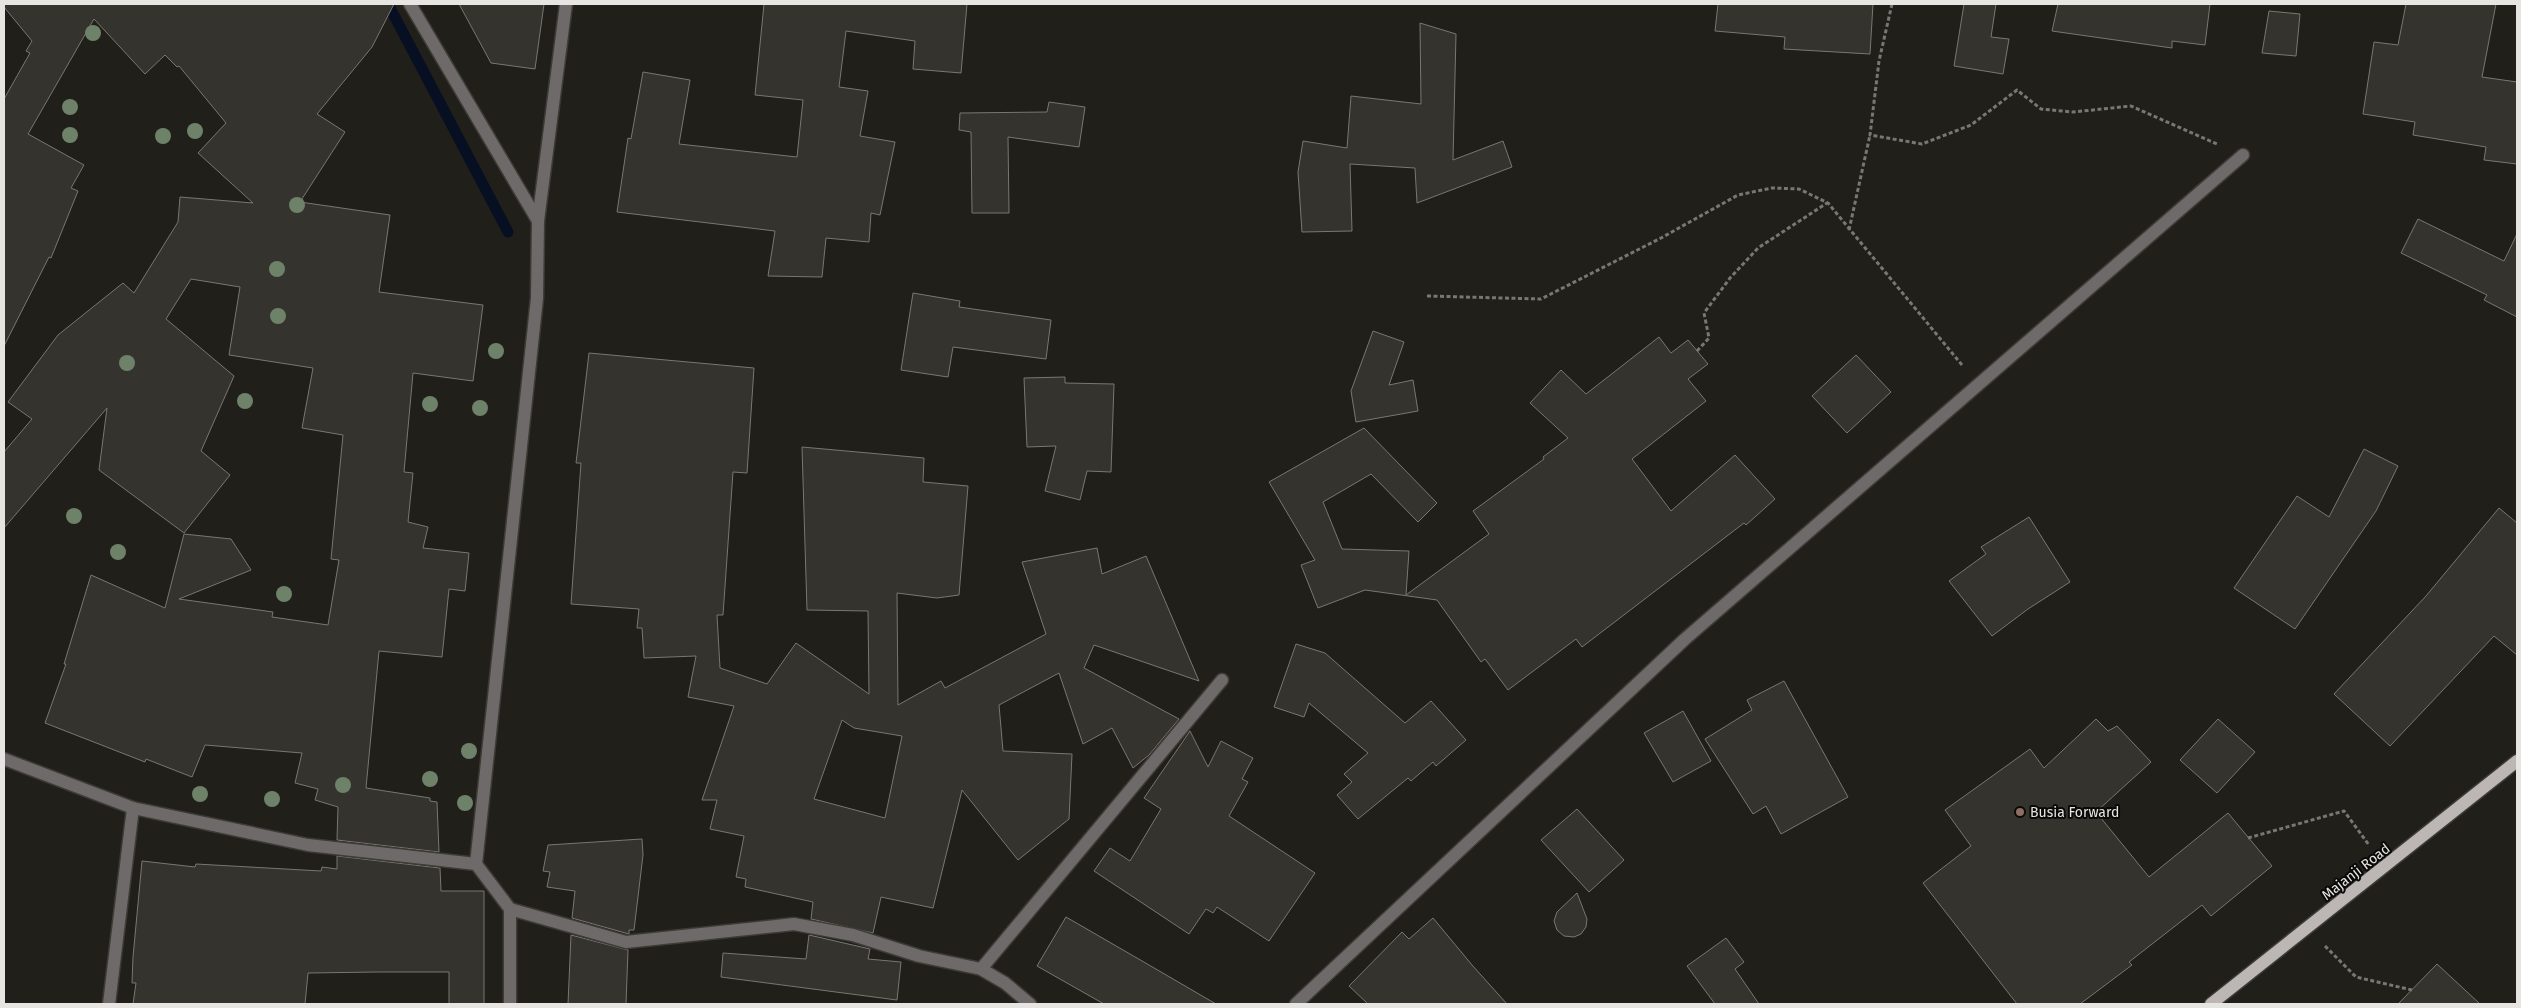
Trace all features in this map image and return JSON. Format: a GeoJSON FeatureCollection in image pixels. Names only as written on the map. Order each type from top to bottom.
{"type":"FeatureCollection","features":[{"type":"Feature","properties":{"kind":"main road","name":"Majanji Road"},"geometry":{"type":"LineString","coordinates":[[2212,1004],[2386,868],[2517,761]]}},
{"type":"Feature","properties":{"kind":"street"},"geometry":{"type":"LineString","coordinates":[[410,4],[538,221]]}},
{"type":"Feature","properties":{"kind":"street"},"geometry":{"type":"LineString","coordinates":[[566,4],[538,221],[537,298],[476,864],[510,909],[626,942],[794,924],[853,934],[919,956],[981,969],[1005,983],[1030,1004]]}},
{"type":"Feature","properties":{"kind":"street"},"geometry":{"type":"LineString","coordinates":[[1296,1004],[1685,639],[2243,155]]}},
{"type":"Feature","properties":{"kind":"street"},"geometry":{"type":"LineString","coordinates":[[981,969],[1222,680]]}},
{"type":"Feature","properties":{"kind":"street"},"geometry":{"type":"LineString","coordinates":[[4,759],[133,808],[308,845],[476,864]]}},
{"type":"Feature","properties":{"kind":"street"},"geometry":{"type":"LineString","coordinates":[[109,1004],[133,808]]}},
{"type":"Feature","properties":{"kind":"street"},"geometry":{"type":"LineString","coordinates":[[510,909],[510,1004]]}},
{"type":"Feature","properties":{"kind":"path"},"geometry":{"type":"LineString","coordinates":[[1849,230],[1870,135],[1879,61],[1892,4]]}},
{"type":"Feature","properties":{"kind":"path"},"geometry":{"type":"LineString","coordinates":[[1870,135],[1922,144],[1971,125],[2017,90],[2041,109],[2073,112],[2131,106],[2243,155]]}},
{"type":"Feature","properties":{"kind":"path"},"geometry":{"type":"LineString","coordinates":[[1427,296],[1541,299],[1685,226],[1738,195],[1772,188],[1799,189],[1828,203],[1978,384]]}},
{"type":"Feature","properties":{"kind":"path"},"geometry":{"type":"LineString","coordinates":[[1697,351],[1709,338],[1704,313],[1730,278],[1758,248],[1828,203]]}},
{"type":"Feature","properties":{"kind":"path"},"geometry":{"type":"LineString","coordinates":[[2248,838],[2344,811],[2386,868]]}},
{"type":"Feature","properties":{"kind":"path"},"geometry":{"type":"LineString","coordinates":[[2307,928],[2356,977],[2412,990]]}},
{"type":"Feature","properties":{"kind":"building"},"geometry":{"type":"Polygon","coordinates":[[[4,4],[394,4],[372,47],[317,114],[345,132],[300,202],[390,215],[379,292],[483,305],[473,381],[413,373],[404,472],[413,473],[408,522],[428,527],[423,548],[469,553],[465,591],[449,589],[442,657],[379,651],[366,788],[430,798],[430,801],[437,802],[439,852],[337,840],[338,807],[315,800],[318,789],[295,783],[302,753],[205,745],[192,777],[146,759],[145,762],[45,723],[66,664],[64,664],[91,575],[165,608],[184,534],[231,539],[251,570],[179,599],[273,612],[272,617],[328,625],[339,560],[331,559],[343,435],[302,428],[313,368],[229,355],[240,287],[191,279],[166,319],[234,376],[201,451],[230,475],[184,533],[99,470],[107,408],[4,528],[4,452],[32,419],[8,402],[58,335],[123,283],[134,293],[178,222],[180,197],[253,203],[198,153],[226,123],[179,66],[177,67],[165,55],[145,74],[94,19],[28,134],[84,165],[71,188],[78,191],[51,258],[49,257],[4,346],[4,99],[30,53],[26,51],[32,41],[4,7],[4,4]]]}},
{"type":"Feature","properties":{"kind":"building"},"geometry":{"type":"Polygon","coordinates":[[[459,4],[544,4],[535,69],[491,63],[459,4]]]}},
{"type":"Feature","properties":{"kind":"building"},"geometry":{"type":"Polygon","coordinates":[[[764,4],[967,4],[961,73],[913,69],[915,41],[846,31],[839,87],[868,91],[860,136],[895,142],[880,215],[871,213],[869,242],[826,238],[822,277],[768,276],[775,231],[617,212],[628,138],[631,139],[643,72],[690,80],[679,144],[797,157],[803,100],[755,95],[764,4]]]}},
{"type":"Feature","properties":{"kind":"building"},"geometry":{"type":"Polygon","coordinates":[[[1718,4],[1873,4],[1870,54],[1784,49],[1785,37],[1715,31],[1718,4]]]}},
{"type":"Feature","properties":{"kind":"building"},"geometry":{"type":"Polygon","coordinates":[[[1964,4],[1996,4],[1991,37],[2009,39],[2003,74],[1954,66],[1964,4]]]}},
{"type":"Feature","properties":{"kind":"building"},"geometry":{"type":"Polygon","coordinates":[[[2058,4],[2210,4],[2205,45],[2172,41],[2172,48],[2052,31],[2058,4]]]}},
{"type":"Feature","properties":{"kind":"building"},"geometry":{"type":"Polygon","coordinates":[[[2406,4],[2496,4],[2482,77],[2517,82],[2517,164],[2484,160],[2486,147],[2413,135],[2415,122],[2363,114],[2374,42],[2398,45],[2406,4]]]}},
{"type":"Feature","properties":{"kind":"building"},"geometry":{"type":"Polygon","coordinates":[[[2269,11],[2300,14],[2296,56],[2262,53],[2269,11]]]}},
{"type":"Feature","properties":{"kind":"building"},"geometry":{"type":"Polygon","coordinates":[[[1420,23],[1456,34],[1453,160],[1503,141],[1512,167],[1417,203],[1415,168],[1350,164],[1352,231],[1302,232],[1298,172],[1303,141],[1347,148],[1351,96],[1421,104],[1420,23]]]}},
{"type":"Feature","properties":{"kind":"building"},"geometry":{"type":"Polygon","coordinates":[[[1049,102],[1085,107],[1079,147],[1008,137],[1009,213],[972,213],[971,132],[959,130],[960,113],[1047,112],[1049,102]]]}},
{"type":"Feature","properties":{"kind":"building"},"geometry":{"type":"Polygon","coordinates":[[[2418,219],[2504,261],[2517,234],[2517,317],[2484,300],[2487,295],[2401,253],[2418,219]]]}},
{"type":"Feature","properties":{"kind":"building"},"geometry":{"type":"Polygon","coordinates":[[[913,293],[960,301],[959,307],[1051,320],[1046,359],[953,347],[948,377],[901,370],[913,293]]]}},
{"type":"Feature","properties":{"kind":"building"},"geometry":{"type":"Polygon","coordinates":[[[1373,331],[1404,342],[1389,385],[1413,380],[1418,411],[1356,422],[1351,391],[1373,331]]]}},
{"type":"Feature","properties":{"kind":"building"},"geometry":{"type":"Polygon","coordinates":[[[1659,337],[1671,353],[1688,340],[1708,364],[1688,379],[1706,401],[1632,459],[1671,511],[1735,455],[1775,499],[1746,525],[1744,523],[1582,647],[1576,639],[1508,690],[1485,659],[1481,662],[1437,600],[1365,590],[1318,608],[1301,565],[1315,560],[1269,482],[1364,428],[1437,503],[1418,522],[1371,474],[1323,502],[1342,549],[1409,551],[1406,595],[1489,534],[1473,511],[1544,459],[1543,457],[1568,438],[1530,403],[1561,370],[1586,394],[1659,337]]]}},
{"type":"Feature","properties":{"kind":"building"},"geometry":{"type":"Polygon","coordinates":[[[589,353],[754,368],[747,473],[733,472],[723,615],[717,615],[720,668],[767,684],[796,643],[869,694],[868,611],[807,610],[802,447],[924,458],[923,482],[968,486],[959,595],[937,598],[897,593],[898,705],[941,681],[945,688],[1046,634],[1022,562],[1097,548],[1102,574],[1146,556],[1199,681],[1094,645],[1084,668],[1179,719],[1149,755],[1133,768],[1112,728],[1083,744],[1059,673],[999,705],[1003,751],[1072,754],[1069,819],[1018,860],[962,790],[933,908],[881,897],[873,933],[811,919],[813,902],[745,887],[746,879],[736,877],[744,836],[710,829],[717,800],[702,800],[734,706],[688,697],[696,656],[644,658],[642,628],[637,628],[639,609],[571,604],[581,463],[576,463],[589,353]],[[842,720],[814,799],[885,818],[902,736],[854,728],[842,720]]]}},
{"type":"Feature","properties":{"kind":"building"},"geometry":{"type":"Polygon","coordinates":[[[1856,355],[1891,392],[1847,433],[1812,396],[1856,355]]]}},
{"type":"Feature","properties":{"kind":"building"},"geometry":{"type":"Polygon","coordinates":[[[1065,377],[1065,383],[1114,384],[1111,472],[1087,471],[1080,500],[1045,491],[1056,446],[1027,447],[1024,378],[1065,377]]]}},
{"type":"Feature","properties":{"kind":"building"},"geometry":{"type":"Polygon","coordinates":[[[2364,449],[2398,466],[2376,511],[2295,629],[2234,588],[2297,496],[2329,517],[2364,449]]]}},
{"type":"Feature","properties":{"kind":"building"},"geometry":{"type":"Polygon","coordinates":[[[2499,508],[2517,523],[2517,655],[2494,636],[2390,746],[2334,694],[2426,596],[2499,508]]]}},
{"type":"Feature","properties":{"kind":"building"},"geometry":{"type":"Polygon","coordinates":[[[2029,517],[2070,582],[2028,609],[1992,636],[1949,581],[1986,554],[1981,547],[2029,517]]]}},
{"type":"Feature","properties":{"kind":"building"},"geometry":{"type":"Polygon","coordinates":[[[1296,644],[1325,653],[1405,723],[1431,701],[1466,740],[1436,766],[1433,762],[1411,781],[1408,778],[1358,819],[1337,795],[1352,782],[1344,774],[1368,753],[1309,703],[1304,717],[1274,707],[1296,644]]]}},
{"type":"Feature","properties":{"kind":"building"},"geometry":{"type":"Polygon","coordinates":[[[1784,681],[1848,797],[1781,834],[1766,806],[1753,814],[1705,739],[1752,710],[1747,700],[1784,681]]]}},
{"type":"Feature","properties":{"kind":"building"},"geometry":{"type":"Polygon","coordinates":[[[1683,711],[1711,761],[1673,782],[1644,733],[1683,711]]]}},
{"type":"Feature","properties":{"kind":"building"},"geometry":{"type":"Polygon","coordinates":[[[2096,719],[2108,731],[2117,726],[2151,762],[2096,812],[2149,877],[2228,813],[2272,866],[2211,916],[2202,905],[2129,962],[2132,965],[2080,1004],[2017,1004],[1923,883],[1971,846],[1945,810],[2030,749],[2044,768],[2096,719]]]}},
{"type":"Feature","properties":{"kind":"building"},"geometry":{"type":"Polygon","coordinates":[[[2218,719],[2255,752],[2217,793],[2180,760],[2218,719]]]}},
{"type":"Feature","properties":{"kind":"building"},"geometry":{"type":"Polygon","coordinates":[[[1190,731],[1208,767],[1221,741],[1253,758],[1242,779],[1248,782],[1229,816],[1315,873],[1269,941],[1217,907],[1213,913],[1206,909],[1189,934],[1094,871],[1110,848],[1130,861],[1161,809],[1144,798],[1190,731]]]}},
{"type":"Feature","properties":{"kind":"building"},"geometry":{"type":"Polygon","coordinates":[[[1577,809],[1624,860],[1589,892],[1541,840],[1577,809]]]}},
{"type":"Feature","properties":{"kind":"building"},"geometry":{"type":"Polygon","coordinates":[[[642,839],[643,855],[634,930],[629,930],[629,934],[572,918],[575,891],[547,887],[550,872],[543,871],[548,845],[642,839]]]}},
{"type":"Feature","properties":{"kind":"building"},"geometry":{"type":"Polygon","coordinates":[[[337,856],[440,868],[441,891],[484,891],[484,1004],[449,1004],[449,972],[377,972],[308,973],[305,1004],[133,1004],[136,983],[132,983],[133,957],[142,861],[195,867],[196,864],[321,871],[322,867],[337,869],[337,856]]]}},
{"type":"Feature","properties":{"kind":"building"},"geometry":{"type":"Polygon","coordinates":[[[1577,893],[1587,919],[1586,927],[1581,934],[1574,937],[1564,936],[1557,930],[1554,921],[1557,912],[1577,893]]]}},
{"type":"Feature","properties":{"kind":"building"},"geometry":{"type":"Polygon","coordinates":[[[1066,917],[1216,1004],[1104,1004],[1037,966],[1066,917]]]}},
{"type":"Feature","properties":{"kind":"building"},"geometry":{"type":"Polygon","coordinates":[[[1433,918],[1507,1004],[1368,1004],[1349,986],[1402,932],[1409,939],[1433,918]]]}},
{"type":"Feature","properties":{"kind":"building"},"geometry":{"type":"Polygon","coordinates":[[[571,935],[628,950],[626,1004],[568,1004],[571,935]]]}},
{"type":"Feature","properties":{"kind":"building"},"geometry":{"type":"Polygon","coordinates":[[[809,935],[870,949],[868,959],[901,962],[897,1000],[721,977],[723,953],[806,959],[809,935]]]}},
{"type":"Feature","properties":{"kind":"building"},"geometry":{"type":"Polygon","coordinates":[[[1726,938],[1744,962],[1735,969],[1759,1004],[1715,1004],[1687,966],[1726,938]]]}},
{"type":"Feature","properties":{"kind":"building"},"geometry":{"type":"Polygon","coordinates":[[[2437,964],[2480,1004],[2398,1004],[2437,964]]]}},
{"type":"Feature","properties":{"kind":"waterway"},"geometry":{"type":"LineString","coordinates":[[388,4],[508,232]]}},
{"type":"Feature","properties":{"kind":"place","name":"Busia Forward"},"geometry":{"type":"Point","coordinates":[2020,812]}}]}
